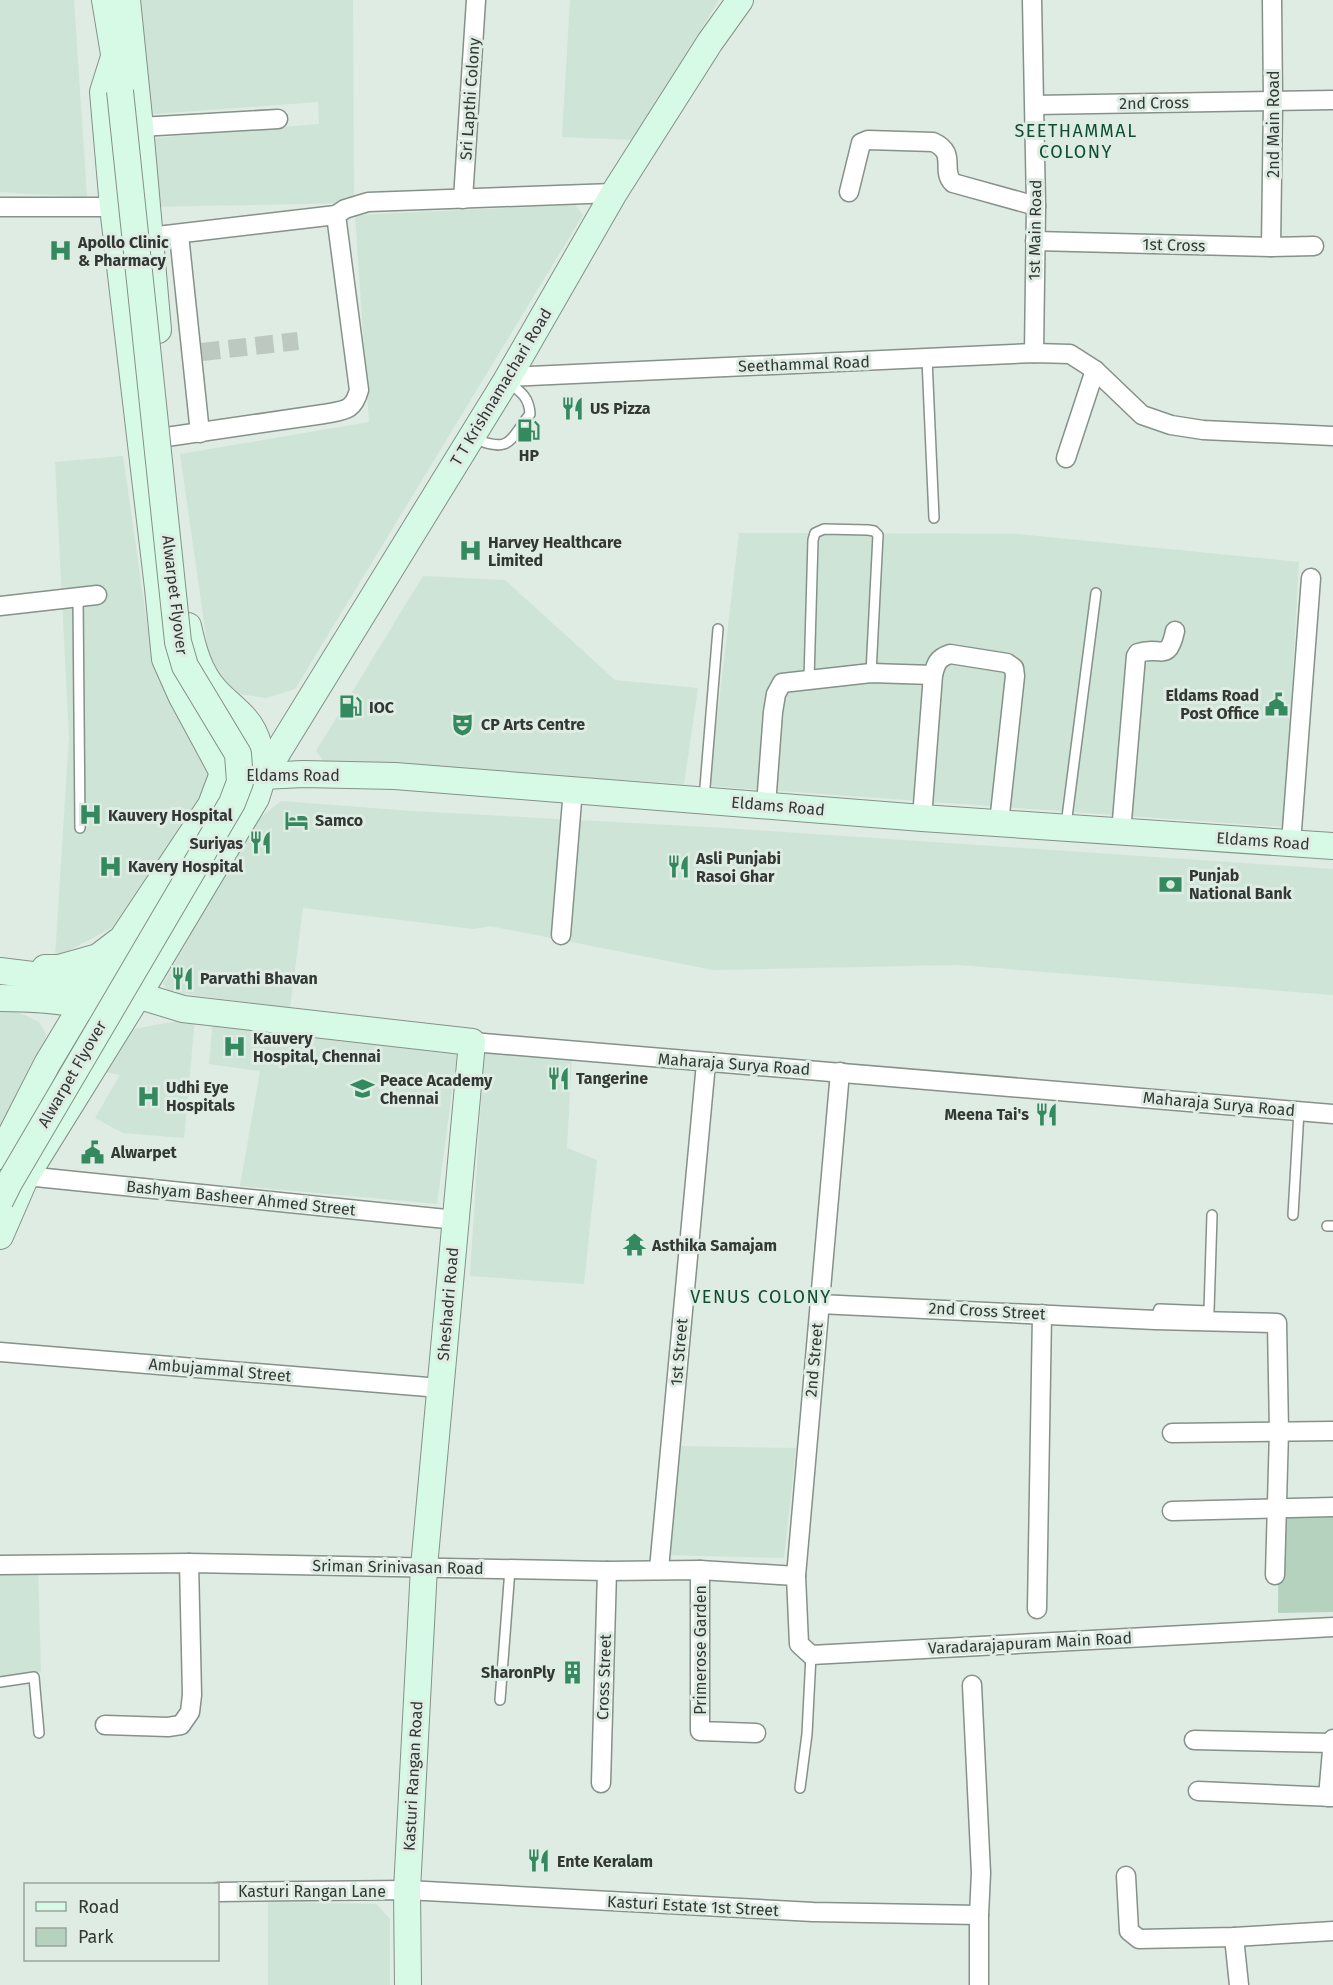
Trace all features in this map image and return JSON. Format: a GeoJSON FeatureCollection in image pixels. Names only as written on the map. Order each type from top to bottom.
{"type":"FeatureCollection","features":[{"type":"Feature","properties":{"kind":"main road","name":"Alwarpet Flyover"},"geometry":{"type":"LineString","coordinates":[[0,1201],[232,803],[240,782],[238,754],[185,666],[178,642],[120,90],[105,0]]}},
{"type":"Feature","properties":{"kind":"main road"},"geometry":{"type":"LineString","coordinates":[[127,0],[184,611],[194,655],[214,688],[253,729],[259,746],[263,776]]}},
{"type":"Feature","properties":{"kind":"main road","name":"T T Krishnamachari Road"},"geometry":{"type":"LineString","coordinates":[[0,1236],[26,1176],[256,798],[263,776],[507,379],[615,193],[710,42],[740,0]]}},
{"type":"Feature","properties":{"kind":"main road"},"geometry":{"type":"LineString","coordinates":[[0,1156],[47,1064],[82,1004],[211,805],[223,773],[181,695],[165,659],[113,207],[103,92],[114,57]]}},
{"type":"Feature","properties":{"kind":"main road","name":"Eldams Road"},"geometry":{"type":"LineString","coordinates":[[223,773],[263,776],[303,774],[395,776],[922,818],[1333,846]]}},
{"type":"Feature","properties":{"kind":"main road"},"geometry":{"type":"LineString","coordinates":[[0,970],[58,968],[98,957],[124,936]]}},
{"type":"Feature","properties":{"kind":"main road"},"geometry":{"type":"LineString","coordinates":[[0,970],[97,983],[132,1004]]}},
{"type":"Feature","properties":{"kind":"main road"},"geometry":{"type":"LineString","coordinates":[[0,998],[26,998],[82,1004],[132,1004]]}},
{"type":"Feature","properties":{"kind":"main road"},"geometry":{"type":"LineString","coordinates":[[26,998],[56,1017],[68,1031]]}},
{"type":"Feature","properties":{"kind":"main road","name":"Maharaja Surya Road"},"geometry":{"type":"LineString","coordinates":[[132,1004],[472,1042]]}},
{"type":"Feature","properties":{"kind":"main road","name":"Sheshadri Road"},"geometry":{"type":"LineString","coordinates":[[424,1567],[472,1042]]}},
{"type":"Feature","properties":{"kind":"main road","name":"Kasturi Rangan Road"},"geometry":{"type":"LineString","coordinates":[[408,1985],[408,1890],[424,1567]]}},
{"type":"Feature","properties":{"kind":"street","name":"Sri Lapthi Colony"},"geometry":{"type":"LineString","coordinates":[[463,199],[476,0]]}},
{"type":"Feature","properties":{"kind":"street","name":"1st Main Road"},"geometry":{"type":"LineString","coordinates":[[1032,0],[1036,206],[1034,353]]}},
{"type":"Feature","properties":{"kind":"street","name":"2nd Main Road"},"geometry":{"type":"LineString","coordinates":[[1271,247],[1274,102],[1272,0]]}},
{"type":"Feature","properties":{"kind":"street","name":"2nd Cross"},"geometry":{"type":"LineString","coordinates":[[1035,105],[1333,100]]}},
{"type":"Feature","properties":{"kind":"street"},"geometry":{"type":"LineString","coordinates":[[140,127],[278,119]]}},
{"type":"Feature","properties":{"kind":"street"},"geometry":{"type":"LineString","coordinates":[[849,192],[861,143],[868,140],[933,142],[941,145],[947,151],[950,180],[953,183],[1036,206]]}},
{"type":"Feature","properties":{"kind":"street"},"geometry":{"type":"LineString","coordinates":[[149,237],[336,215],[345,209],[368,202],[615,193]]}},
{"type":"Feature","properties":{"kind":"street"},"geometry":{"type":"LineString","coordinates":[[0,207],[113,207]]}},
{"type":"Feature","properties":{"kind":"street"},"geometry":{"type":"LineString","coordinates":[[141,440],[168,438],[346,410],[355,404],[359,390],[336,215]]}},
{"type":"Feature","properties":{"kind":"street"},"geometry":{"type":"LineString","coordinates":[[179,235],[197,352],[200,433]]}},
{"type":"Feature","properties":{"kind":"street","name":"1st Cross"},"geometry":{"type":"LineString","coordinates":[[1035,241],[1314,246]]}},
{"type":"Feature","properties":{"kind":"street","name":"Seethammal Road"},"geometry":{"type":"LineString","coordinates":[[507,379],[1034,353],[1070,354],[1095,370],[1142,415],[1171,425],[1203,430],[1333,436]]}},
{"type":"Feature","properties":{"kind":"street"},"geometry":{"type":"LineString","coordinates":[[1066,458],[1095,370]]}},
{"type":"Feature","properties":{"kind":"street"},"geometry":{"type":"LineString","coordinates":[[1291,843],[1311,578]]}},
{"type":"Feature","properties":{"kind":"street"},"geometry":{"type":"LineString","coordinates":[[0,606],[97,595]]}},
{"type":"Feature","properties":{"kind":"street"},"geometry":{"type":"LineString","coordinates":[[1121,832],[1136,656],[1142,651],[1162,652],[1168,649],[1172,645],[1175,631]]}},
{"type":"Feature","properties":{"kind":"street"},"geometry":{"type":"LineString","coordinates":[[922,818],[933,675],[936,663],[942,656],[950,654],[1007,663],[1014,668],[999,823]]}},
{"type":"Feature","properties":{"kind":"street"},"geometry":{"type":"LineString","coordinates":[[766,805],[776,694],[782,683],[872,673],[933,675]]}},
{"type":"Feature","properties":{"kind":"street"},"geometry":{"type":"LineString","coordinates":[[561,935],[573,789]]}},
{"type":"Feature","properties":{"kind":"street","name":"Maharaja Surya Road"},"geometry":{"type":"LineString","coordinates":[[472,1042],[1333,1114]]}},
{"type":"Feature","properties":{"kind":"street","name":"1st Street"},"geometry":{"type":"LineString","coordinates":[[658,1569],[706,1063]]}},
{"type":"Feature","properties":{"kind":"street","name":"2nd Street"},"geometry":{"type":"LineString","coordinates":[[796,1576],[840,1072]]}},
{"type":"Feature","properties":{"kind":"street","name":"Bashyam Basheer Ahmed Street"},"geometry":{"type":"LineString","coordinates":[[26,1176],[456,1220]]}},
{"type":"Feature","properties":{"kind":"street","name":"2nd Cross Street"},"geometry":{"type":"LineString","coordinates":[[819,1304],[1155,1320],[1277,1323],[1279,1431]]}},
{"type":"Feature","properties":{"kind":"street"},"geometry":{"type":"LineString","coordinates":[[1036,1609],[1042,1314]]}},
{"type":"Feature","properties":{"kind":"street","name":"Ambujammal Street"},"geometry":{"type":"LineString","coordinates":[[0,1352],[440,1388]]}},
{"type":"Feature","properties":{"kind":"street"},"geometry":{"type":"LineString","coordinates":[[1275,1575],[1279,1431]]}},
{"type":"Feature","properties":{"kind":"street"},"geometry":{"type":"LineString","coordinates":[[1172,1433],[1333,1431]]}},
{"type":"Feature","properties":{"kind":"street"},"geometry":{"type":"LineString","coordinates":[[1173,1511],[1333,1507]]}},
{"type":"Feature","properties":{"kind":"street"},"geometry":{"type":"LineString","coordinates":[[105,1725],[168,1727],[181,1725],[190,1712],[192,1695],[189,1563]]}},
{"type":"Feature","properties":{"kind":"street","name":"Sriman Srinivasan Road"},"geometry":{"type":"LineString","coordinates":[[0,1565],[189,1563],[607,1571],[658,1569],[796,1576]]}},
{"type":"Feature","properties":{"kind":"street","name":"Primerose Garden"},"geometry":{"type":"LineString","coordinates":[[700,1570],[700,1731],[756,1733]]}},
{"type":"Feature","properties":{"kind":"street","name":"Cross Street"},"geometry":{"type":"LineString","coordinates":[[601,1784],[607,1571]]}},
{"type":"Feature","properties":{"kind":"street"},"geometry":{"type":"LineString","coordinates":[[796,1576],[799,1644],[811,1655]]}},
{"type":"Feature","properties":{"kind":"street","name":"Varadarajapuram Main Road"},"geometry":{"type":"LineString","coordinates":[[811,1655],[1333,1627]]}},
{"type":"Feature","properties":{"kind":"street"},"geometry":{"type":"LineString","coordinates":[[972,1684],[981,1873],[979,1985]]}},
{"type":"Feature","properties":{"kind":"street"},"geometry":{"type":"LineString","coordinates":[[1198,1791],[1330,1797],[1333,1739]]}},
{"type":"Feature","properties":{"kind":"street"},"geometry":{"type":"LineString","coordinates":[[1194,1740],[1333,1743]]}},
{"type":"Feature","properties":{"kind":"street"},"geometry":{"type":"LineString","coordinates":[[1126,1876],[1129,1931],[1139,1939],[1234,1937],[1333,1931]]}},
{"type":"Feature","properties":{"kind":"street","name":"Kasturi Rangan Lane"},"geometry":{"type":"LineString","coordinates":[[219,1892],[408,1890]]}},
{"type":"Feature","properties":{"kind":"street","name":"Kasturi Estate 1st Street"},"geometry":{"type":"LineString","coordinates":[[408,1890],[813,1912],[979,1916]]}},
{"type":"Feature","properties":{"kind":"street"},"geometry":{"type":"LineString","coordinates":[[1234,1937],[1239,1985]]}},
{"type":"Feature","properties":{"kind":"lane"},"geometry":{"type":"LineString","coordinates":[[927,359],[934,518]]}},
{"type":"Feature","properties":{"kind":"lane"},"geometry":{"type":"LineString","coordinates":[[471,438],[494,446],[502,446],[510,441],[530,414],[525,395],[507,379]]}},
{"type":"Feature","properties":{"kind":"lane"},"geometry":{"type":"LineString","coordinates":[[809,680],[813,540],[815,533],[824,529],[868,530],[878,535],[872,673]]}},
{"type":"Feature","properties":{"kind":"lane"},"geometry":{"type":"LineString","coordinates":[[1066,828],[1096,593]]}},
{"type":"Feature","properties":{"kind":"lane"},"geometry":{"type":"LineString","coordinates":[[78,597],[80,828]]}},
{"type":"Feature","properties":{"kind":"lane"},"geometry":{"type":"LineString","coordinates":[[704,799],[718,629]]}},
{"type":"Feature","properties":{"kind":"lane"},"geometry":{"type":"LineString","coordinates":[[1293,1215],[1299,1111]]}},
{"type":"Feature","properties":{"kind":"lane"},"geometry":{"type":"LineString","coordinates":[[1155,1320],[1160,1310],[1209,1311],[1212,1215]]}},
{"type":"Feature","properties":{"kind":"lane"},"geometry":{"type":"LineString","coordinates":[[500,1700],[510,1569]]}},
{"type":"Feature","properties":{"kind":"lane"},"geometry":{"type":"LineString","coordinates":[[800,1788],[807,1734],[811,1655]]}},
{"type":"Feature","properties":{"kind":"lane"},"geometry":{"type":"LineString","coordinates":[[0,1682],[34,1677],[39,1733]]}},
{"type":"Feature","properties":{"kind":"shaded area"},"geometry":{"type":"Polygon","coordinates":[[[0,0],[74,0],[87,197],[0,192],[0,0]]]}},
{"type":"Feature","properties":{"kind":"shaded area"},"geometry":{"type":"Polygon","coordinates":[[[125,0],[353,0],[354,203],[149,207],[145,139],[319,124],[318,102],[140,115],[125,0]]]}},
{"type":"Feature","properties":{"kind":"shaded area"},"geometry":{"type":"Polygon","coordinates":[[[570,0],[719,0],[634,140],[562,137],[570,0]]]}},
{"type":"Feature","properties":{"kind":"shaded area"},"geometry":{"type":"Polygon","coordinates":[[[575,205],[583,215],[295,689],[266,698],[232,693],[211,671],[180,454],[369,422],[355,215],[575,205]]]}},
{"type":"Feature","properties":{"kind":"shaded area"},"geometry":{"type":"Polygon","coordinates":[[[123,456],[148,631],[163,682],[211,760],[213,783],[122,920],[55,958],[69,737],[55,462],[123,456]]]}},
{"type":"Feature","properties":{"kind":"shaded area"},"geometry":{"type":"Polygon","coordinates":[[[739,533],[1018,534],[1299,562],[1284,827],[709,786],[739,533]]]}},
{"type":"Feature","properties":{"kind":"shaded area"},"geometry":{"type":"Polygon","coordinates":[[[423,576],[505,580],[615,680],[698,688],[684,784],[323,761],[316,751],[423,576]]]}},
{"type":"Feature","properties":{"kind":"shaded area"},"geometry":{"type":"Polygon","coordinates":[[[281,801],[1333,869],[1333,995],[958,965],[713,970],[490,926],[474,929],[303,908],[290,1008],[170,992],[163,984],[256,821],[281,801]]]}},
{"type":"Feature","properties":{"kind":"shaded area"},"geometry":{"type":"Polygon","coordinates":[[[16,1011],[39,1022],[46,1034],[41,1057],[0,1127],[0,1012],[16,1011]]]}},
{"type":"Feature","properties":{"kind":"shaded area","name":"Udhi Eye Hospitals"},"geometry":{"type":"Polygon","coordinates":[[[195,1018],[184,1138],[123,1133],[95,1118],[120,1075],[105,1072],[120,1037],[133,1029],[195,1018]]]}},
{"type":"Feature","properties":{"kind":"shaded area"},"geometry":{"type":"Polygon","coordinates":[[[213,1019],[458,1046],[437,1204],[240,1186],[260,1071],[209,1064],[213,1019]]]}},
{"type":"Feature","properties":{"kind":"shaded area"},"geometry":{"type":"Polygon","coordinates":[[[482,1049],[572,1056],[567,1148],[597,1160],[584,1284],[470,1276],[483,1070],[482,1049]]]}},
{"type":"Feature","properties":{"kind":"shaded area"},"geometry":{"type":"Polygon","coordinates":[[[677,1446],[796,1448],[784,1558],[667,1555],[677,1446]]]}},
{"type":"Feature","properties":{"kind":"shaded area"},"geometry":{"type":"Polygon","coordinates":[[[38,1567],[41,1672],[0,1678],[0,1569],[38,1567]]]}},
{"type":"Feature","properties":{"kind":"shaded area"},"geometry":{"type":"Polygon","coordinates":[[[268,1902],[376,1904],[390,1919],[390,1985],[268,1985],[268,1902]]]}},
{"type":"Feature","properties":{"kind":"green space"},"geometry":{"type":"Polygon","coordinates":[[[1279,1507],[1333,1507],[1333,1612],[1278,1613],[1279,1507]]]}},
{"type":"Feature","properties":{"kind":"tunnel"},"geometry":{"type":"LineString","coordinates":[[202,352],[298,341]]}},
{"type":"Feature","properties":{"kind":"place","name":"Apollo Clinic & Pharmacy"},"geometry":{"type":"Point","coordinates":[60,251]}},
{"type":"Feature","properties":{"kind":"place","name":"US Pizza"},"geometry":{"type":"Point","coordinates":[572,408]}},
{"type":"Feature","properties":{"kind":"place","name":"HP"},"geometry":{"type":"Point","coordinates":[529,430]}},
{"type":"Feature","properties":{"kind":"place","name":"Harvey Healthcare Limited"},"geometry":{"type":"Point","coordinates":[470,551]}},
{"type":"Feature","properties":{"kind":"place","name":"Eldams Road Post Office"},"geometry":{"type":"Point","coordinates":[1277,704]}},
{"type":"Feature","properties":{"kind":"place","name":"IOC"},"geometry":{"type":"Point","coordinates":[351,707]}},
{"type":"Feature","properties":{"kind":"place","name":"CP Arts Centre"},"geometry":{"type":"Point","coordinates":[463,724]}},
{"type":"Feature","properties":{"kind":"place","name":"Kauvery Hospital"},"geometry":{"type":"Point","coordinates":[90,815]}},
{"type":"Feature","properties":{"kind":"place","name":"Samco"},"geometry":{"type":"Point","coordinates":[297,820]}},
{"type":"Feature","properties":{"kind":"place","name":"Suriyas"},"geometry":{"type":"Point","coordinates":[261,843]}},
{"type":"Feature","properties":{"kind":"place","name":"Kavery Hospital"},"geometry":{"type":"Point","coordinates":[110,866]}},
{"type":"Feature","properties":{"kind":"place","name":"Asli Punjabi Rasoi Ghar"},"geometry":{"type":"Point","coordinates":[678,867]}},
{"type":"Feature","properties":{"kind":"place","name":"Punjab National Bank"},"geometry":{"type":"Point","coordinates":[1171,884]}},
{"type":"Feature","properties":{"kind":"place","name":"Parvathi Bhavan"},"geometry":{"type":"Point","coordinates":[182,978]}},
{"type":"Feature","properties":{"kind":"place","name":"Kauvery Hospital, Chennai"},"geometry":{"type":"Point","coordinates":[235,1047]}},
{"type":"Feature","properties":{"kind":"place","name":"Tangerine"},"geometry":{"type":"Point","coordinates":[558,1078]}},
{"type":"Feature","properties":{"kind":"place","name":"Peace Academy Chennai"},"geometry":{"type":"Point","coordinates":[362,1089]}},
{"type":"Feature","properties":{"kind":"place","name":"Udhi Eye Hospitals"},"geometry":{"type":"Point","coordinates":[148,1096]}},
{"type":"Feature","properties":{"kind":"place","name":"Meena Tai's"},"geometry":{"type":"Point","coordinates":[1047,1114]}},
{"type":"Feature","properties":{"kind":"place","name":"Alwarpet"},"geometry":{"type":"Point","coordinates":[93,1152]}},
{"type":"Feature","properties":{"kind":"place","name":"Asthika Samajam"},"geometry":{"type":"Point","coordinates":[634,1245]}},
{"type":"Feature","properties":{"kind":"place","name":"SharonPly"},"geometry":{"type":"Point","coordinates":[573,1672]}},
{"type":"Feature","properties":{"kind":"place","name":"Ente Keralam"},"geometry":{"type":"Point","coordinates":[539,1861]}},
{"type":"Feature","properties":{"kind":"district","name":"SEETHAMMAL COLONY"},"geometry":{"type":"Point","coordinates":[1076,141]}},
{"type":"Feature","properties":{"kind":"district","name":"VENUS COLONY"},"geometry":{"type":"Point","coordinates":[761,1297]}}]}
